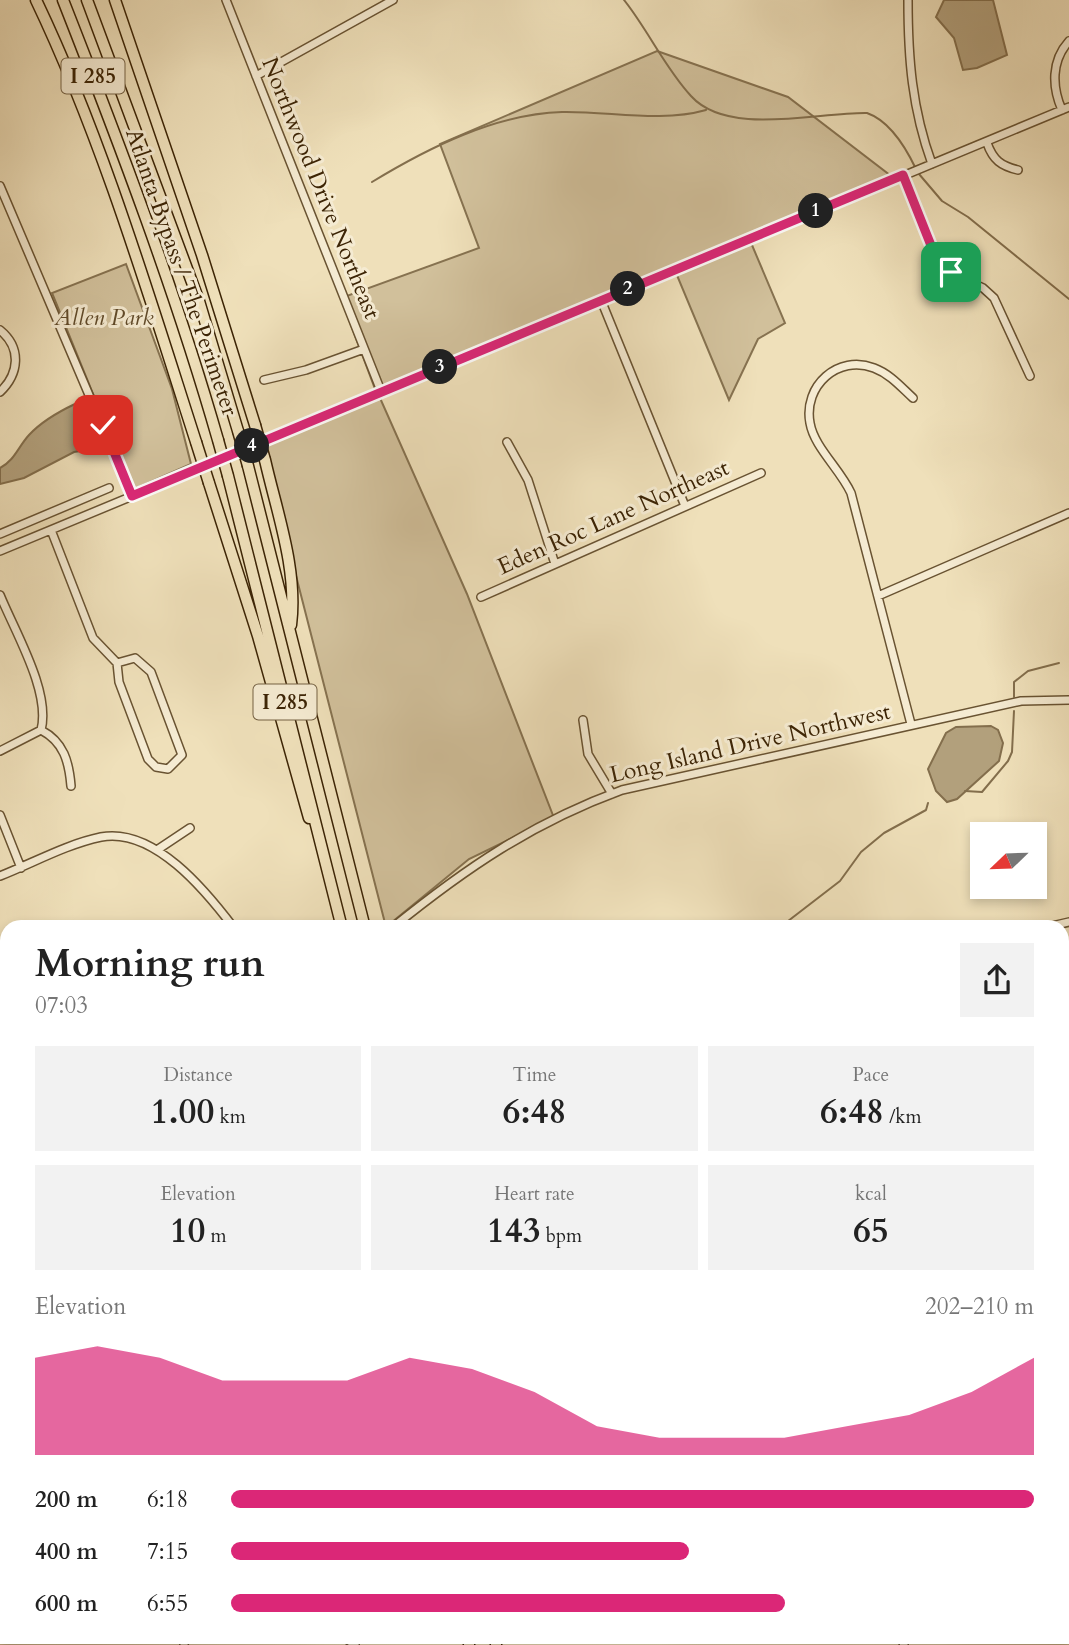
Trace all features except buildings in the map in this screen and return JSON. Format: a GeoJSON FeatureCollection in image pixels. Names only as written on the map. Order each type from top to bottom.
{"type":"FeatureCollection","features":[{"type":"Feature","properties":{"kind":"highway"},"geometry":{"type":"LineString","coordinates":[[36,0],[96,149],[196,442],[258,636],[300,795],[325,859]]}},
{"type":"Feature","properties":{"kind":"highway","name":"Atlanta Bypass / The Perimeter"},"geometry":{"type":"LineString","coordinates":[[63,0],[122,152],[177,306],[218,440],[340,920]]}},
{"type":"Feature","properties":{"kind":"highway","name":"Atlanta Bypass / The Perimeter"},"geometry":{"type":"LineString","coordinates":[[87,0],[199,300],[248,466],[363,920]]}},
{"type":"Feature","properties":{"kind":"highway"},"geometry":{"type":"LineString","coordinates":[[115,0],[202,255],[265,460],[286,548],[294,601],[290,632]]}},
{"type":"Feature","properties":{"kind":"street","name":"Northwood Drive Northeast"},"geometry":{"type":"LineString","coordinates":[[226,0],[381,391]]}},
{"type":"Feature","properties":{"kind":"street"},"geometry":{"type":"LineString","coordinates":[[256,76],[393,0]]}},
{"type":"Feature","properties":{"kind":"street"},"geometry":{"type":"LineString","coordinates":[[908,0],[908,72],[928,165]]}},
{"type":"Feature","properties":{"kind":"street"},"geometry":{"type":"LineString","coordinates":[[0,551],[1066,109],[1054,77],[1060,54],[1069,41]]}},
{"type":"Feature","properties":{"kind":"street"},"geometry":{"type":"LineString","coordinates":[[987,143],[991,154],[1002,166],[1018,170]]}},
{"type":"Feature","properties":{"kind":"street"},"geometry":{"type":"LineString","coordinates":[[903,175],[938,259],[951,272],[983,288],[994,298],[1030,376]]}},
{"type":"Feature","properties":{"kind":"street"},"geometry":{"type":"LineString","coordinates":[[0,186],[132,496]]}},
{"type":"Feature","properties":{"kind":"street"},"geometry":{"type":"LineString","coordinates":[[601,300],[685,506]]}},
{"type":"Feature","properties":{"kind":"street"},"geometry":{"type":"LineString","coordinates":[[0,330],[11,342],[16,361],[12,377],[0,392]]}},
{"type":"Feature","properties":{"kind":"street"},"geometry":{"type":"LineString","coordinates":[[264,380],[306,370],[364,349]]}},
{"type":"Feature","properties":{"kind":"street"},"geometry":{"type":"LineString","coordinates":[[911,724],[851,493],[839,470],[814,436],[809,420],[810,403],[815,389],[824,377],[837,369],[854,365],[882,372],[913,398]]}},
{"type":"Feature","properties":{"kind":"street"},"geometry":{"type":"LineString","coordinates":[[507,442],[528,480],[555,564]]}},
{"type":"Feature","properties":{"kind":"street","name":"Eden Roc Lane Northeast"},"geometry":{"type":"LineString","coordinates":[[481,597],[761,473]]}},
{"type":"Feature","properties":{"kind":"street"},"geometry":{"type":"LineString","coordinates":[[0,534],[109,488]]}},
{"type":"Feature","properties":{"kind":"street"},"geometry":{"type":"LineString","coordinates":[[878,596],[1069,513]]}},
{"type":"Feature","properties":{"kind":"street"},"geometry":{"type":"LineString","coordinates":[[51,530],[93,638],[115,661],[119,682],[148,759],[156,767],[173,766],[182,755],[151,672],[135,658],[115,661]]}},
{"type":"Feature","properties":{"kind":"street"},"geometry":{"type":"LineString","coordinates":[[0,595],[41,695],[44,713],[41,730]]}},
{"type":"Feature","properties":{"kind":"street","name":"Long Island Drive Northwest"},"geometry":{"type":"LineString","coordinates":[[401,920],[479,860],[514,839],[612,794],[1021,701],[1069,700]]}},
{"type":"Feature","properties":{"kind":"street"},"geometry":{"type":"LineString","coordinates":[[583,720],[588,754],[612,794]]}},
{"type":"Feature","properties":{"kind":"street"},"geometry":{"type":"LineString","coordinates":[[0,751],[41,730]]}},
{"type":"Feature","properties":{"kind":"street"},"geometry":{"type":"LineString","coordinates":[[41,730],[54,738],[64,751],[71,786]]}},
{"type":"Feature","properties":{"kind":"street"},"geometry":{"type":"LineString","coordinates":[[0,815],[20,868]]}},
{"type":"Feature","properties":{"kind":"street"},"geometry":{"type":"LineString","coordinates":[[157,850],[190,828]]}},
{"type":"Feature","properties":{"kind":"street"},"geometry":{"type":"LineString","coordinates":[[0,876],[102,837],[118,837],[157,850],[189,875],[227,920]]}},
{"type":"Feature","properties":{"kind":"green space"},"geometry":{"type":"Polygon","coordinates":[[[657,51],[788,97],[895,179],[749,238],[785,323],[758,339],[729,400],[674,268],[376,389],[467,594],[554,818],[469,859],[395,920],[384,920],[262,443],[375,389],[341,298],[479,248],[440,144],[657,51]]]}},
{"type":"Feature","properties":{"kind":"green space","name":"Allen Park"},"geometry":{"type":"Polygon","coordinates":[[[126,264],[172,389],[191,464],[132,490],[52,293],[126,264]]]}},
{"type":"Feature","properties":{"kind":"shaded area"},"geometry":{"type":"Polygon","coordinates":[[[944,0],[993,0],[1007,55],[977,68],[963,70],[954,38],[936,17],[944,0]]]}},
{"type":"Feature","properties":{"kind":"shaded area"},"geometry":{"type":"Polygon","coordinates":[[[75,404],[93,449],[74,452],[24,478],[0,484],[0,468],[13,457],[29,435],[50,417],[75,404]]]}},
{"type":"Feature","properties":{"kind":"shaded area"},"geometry":{"type":"Polygon","coordinates":[[[991,726],[998,730],[1003,743],[999,761],[957,799],[947,802],[936,791],[928,769],[946,733],[956,727],[991,726]]]}},
{"type":"Feature","properties":{"kind":"waterway"},"geometry":{"type":"LineString","coordinates":[[624,0],[682,85],[707,108],[727,116],[774,120],[867,113],[890,129],[916,169]]}},
{"type":"Feature","properties":{"kind":"waterway"},"geometry":{"type":"LineString","coordinates":[[372,182],[439,145],[512,119],[562,112],[671,116],[706,110]]}},
{"type":"Feature","properties":{"kind":"waterway"},"geometry":{"type":"LineString","coordinates":[[919,174],[942,201],[968,217],[1069,299]]}},
{"type":"Feature","properties":{"kind":"waterway"},"geometry":{"type":"LineString","coordinates":[[1014,697],[1014,682],[1028,671],[1059,663]]}},
{"type":"Feature","properties":{"kind":"waterway"},"geometry":{"type":"LineString","coordinates":[[965,791],[982,792],[1008,761],[1012,752],[1014,711]]}},
{"type":"Feature","properties":{"kind":"waterway"},"geometry":{"type":"LineString","coordinates":[[789,920],[840,881],[861,852],[884,833],[926,810],[928,803]]}},
{"type":"Feature","properties":{"kind":"route"},"geometry":{"type":"LineString","coordinates":[[103,425],[132,496],[903,175],[934,253],[951,272]]}}]}
